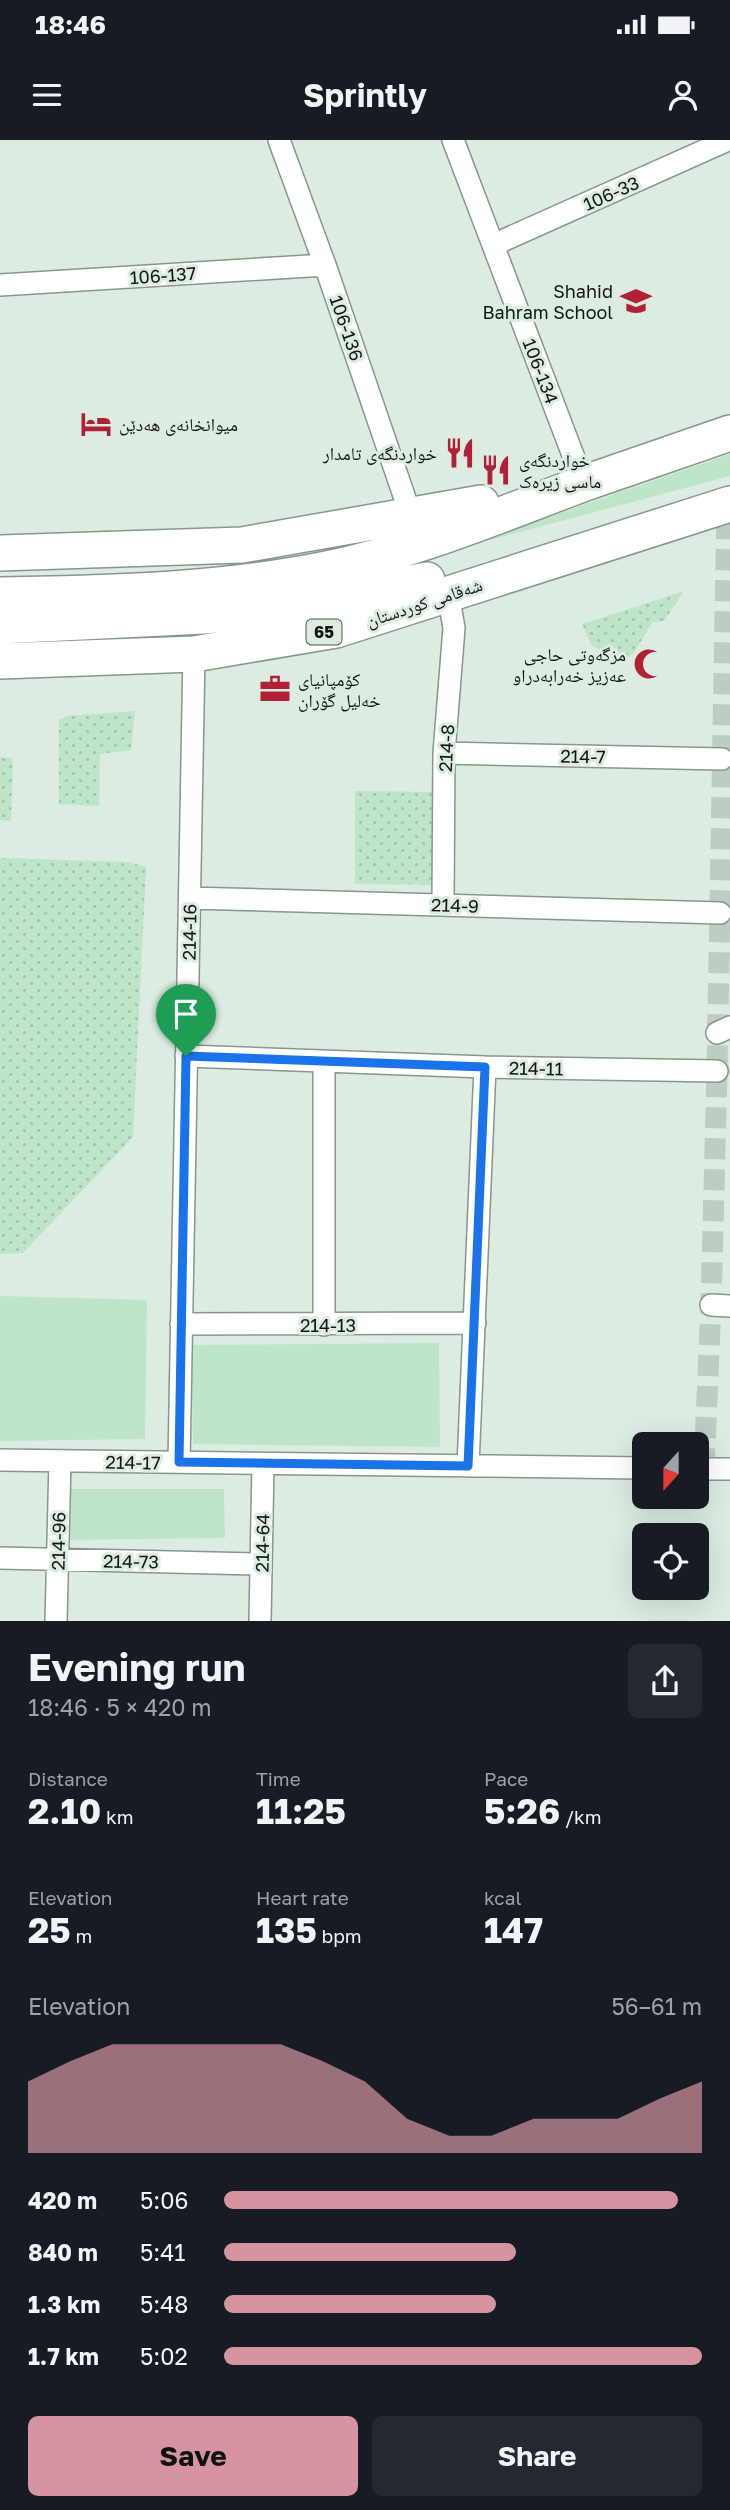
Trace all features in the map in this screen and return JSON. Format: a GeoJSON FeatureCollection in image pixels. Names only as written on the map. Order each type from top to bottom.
{"type":"FeatureCollection","features":[{"type":"Feature","properties":{"kind":"highway","name":"شەقامی کوردستان"},"geometry":{"type":"LineString","coordinates":[[0,626],[204,616],[324,569],[373,557],[492,519],[730,433]]}},
{"type":"Feature","properties":{"kind":"highway","name":"شەقامی کوردستان"},"geometry":{"type":"LineString","coordinates":[[0,553],[243,545],[584,484]]}},
{"type":"Feature","properties":{"kind":"highway","name":"شەقامی کوردستان"},"geometry":{"type":"LineString","coordinates":[[0,661],[194,654],[336,631],[730,504]]}},
{"type":"Feature","properties":{"kind":"highway","name":"شەقامی کوردستان"},"geometry":{"type":"LineString","coordinates":[[0,595],[178,590],[257,595],[373,592],[635,534]]}},
{"type":"Feature","properties":{"kind":"street","name":"106-136"},"geometry":{"type":"LineString","coordinates":[[279,140],[411,516]]}},
{"type":"Feature","properties":{"kind":"street","name":"106-134"},"geometry":{"type":"LineString","coordinates":[[453,140],[584,484]]}},
{"type":"Feature","properties":{"kind":"street","name":"106-33"},"geometry":{"type":"LineString","coordinates":[[493,245],[728,140]]}},
{"type":"Feature","properties":{"kind":"street","name":"106-137"},"geometry":{"type":"LineString","coordinates":[[0,285],[325,265]]}},
{"type":"Feature","properties":{"kind":"street","name":"214-8"},"geometry":{"type":"LineString","coordinates":[[443,904],[444,753],[454,628],[448,593]]}},
{"type":"Feature","properties":{"kind":"street","name":"214-16"},"geometry":{"type":"LineString","coordinates":[[179,1462],[194,654]]}},
{"type":"Feature","properties":{"kind":"street","name":"214-7"},"geometry":{"type":"LineString","coordinates":[[444,753],[722,759]]}},
{"type":"Feature","properties":{"kind":"street","name":"214-9"},"geometry":{"type":"LineString","coordinates":[[190,898],[720,913]]}},
{"type":"Feature","properties":{"kind":"street","name":"214-11"},"geometry":{"type":"LineString","coordinates":[[186,1056],[324,1063],[717,1071]]}},
{"type":"Feature","properties":{"kind":"street"},"geometry":{"type":"LineString","coordinates":[[324,1063],[324,1325]]}},
{"type":"Feature","properties":{"kind":"street"},"geometry":{"type":"LineString","coordinates":[[468,1466],[485,1067]]}},
{"type":"Feature","properties":{"kind":"street","name":"214-13"},"geometry":{"type":"LineString","coordinates":[[181,1324],[475,1323]]}},
{"type":"Feature","properties":{"kind":"street","name":"214-17"},"geometry":{"type":"LineString","coordinates":[[0,1460],[632,1468]]}},
{"type":"Feature","properties":{"kind":"street","name":"214-96"},"geometry":{"type":"LineString","coordinates":[[57,1621],[60,1461]]}},
{"type":"Feature","properties":{"kind":"street","name":"214-64"},"geometry":{"type":"LineString","coordinates":[[260,1621],[263,1464]]}},
{"type":"Feature","properties":{"kind":"street"},"geometry":{"type":"LineString","coordinates":[[709,1469],[730,1469]]}},
{"type":"Feature","properties":{"kind":"street","name":"214-73"},"geometry":{"type":"LineString","coordinates":[[0,1558],[261,1564]]}},
{"type":"Feature","properties":{"kind":"green space"},"geometry":{"type":"Polygon","coordinates":[[[730,454],[730,476],[460,548],[730,454]]]}},
{"type":"Feature","properties":{"kind":"green space"},"geometry":{"type":"Polygon","coordinates":[[[684,591],[664,621],[653,622],[633,654],[622,662],[591,645],[582,624],[684,591]]]}},
{"type":"Feature","properties":{"kind":"green space"},"geometry":{"type":"Polygon","coordinates":[[[135,711],[131,750],[100,754],[99,806],[59,804],[59,720],[67,716],[135,711]]]}},
{"type":"Feature","properties":{"kind":"green space"},"geometry":{"type":"Polygon","coordinates":[[[0,757],[13,758],[11,821],[0,820],[0,757]]]}},
{"type":"Feature","properties":{"kind":"green space"},"geometry":{"type":"Polygon","coordinates":[[[355,791],[439,792],[438,885],[355,884],[355,791]]]}},
{"type":"Feature","properties":{"kind":"green space"},"geometry":{"type":"Polygon","coordinates":[[[0,858],[128,862],[146,867],[133,1137],[23,1253],[0,1254],[0,858]]]}},
{"type":"Feature","properties":{"kind":"green space"},"geometry":{"type":"Polygon","coordinates":[[[0,1296],[147,1300],[145,1439],[0,1441],[0,1296]]]}},
{"type":"Feature","properties":{"kind":"green space"},"geometry":{"type":"Polygon","coordinates":[[[439,1343],[440,1447],[193,1444],[191,1345],[439,1343]]]}},
{"type":"Feature","properties":{"kind":"green space"},"geometry":{"type":"Polygon","coordinates":[[[67,1489],[224,1489],[225,1538],[67,1540],[67,1489]]]}},
{"type":"Feature","properties":{"kind":"tunnel"},"geometry":{"type":"LineString","coordinates":[[706,1432],[717,1071],[727,505]]}},
{"type":"Feature","properties":{"kind":"place","name":"Shahid Bahram School"},"geometry":{"type":"Point","coordinates":[636,301]}},
{"type":"Feature","properties":{"kind":"place","name":"میوانخانەی هەدێن"},"geometry":{"type":"Point","coordinates":[96,424]}},
{"type":"Feature","properties":{"kind":"place","name":"خواردنگەی تامدار"},"geometry":{"type":"Point","coordinates":[460,453]}},
{"type":"Feature","properties":{"kind":"place","name":"خواردنگەی ماسی زیرەک"},"geometry":{"type":"Point","coordinates":[496,470]}},
{"type":"Feature","properties":{"kind":"place","name":"مزگەوتی حاجی عەزیز خەرابەدراو"},"geometry":{"type":"Point","coordinates":[649,664]}},
{"type":"Feature","properties":{"kind":"place","name":"کۆمپانیای خەلیل گۆران"},"geometry":{"type":"Point","coordinates":[275,689]}},
{"type":"Feature","properties":{"kind":"route"},"geometry":{"type":"LineString","coordinates":[[186,1056],[485,1067],[468,1466],[179,1462],[186,1056]]}}]}
